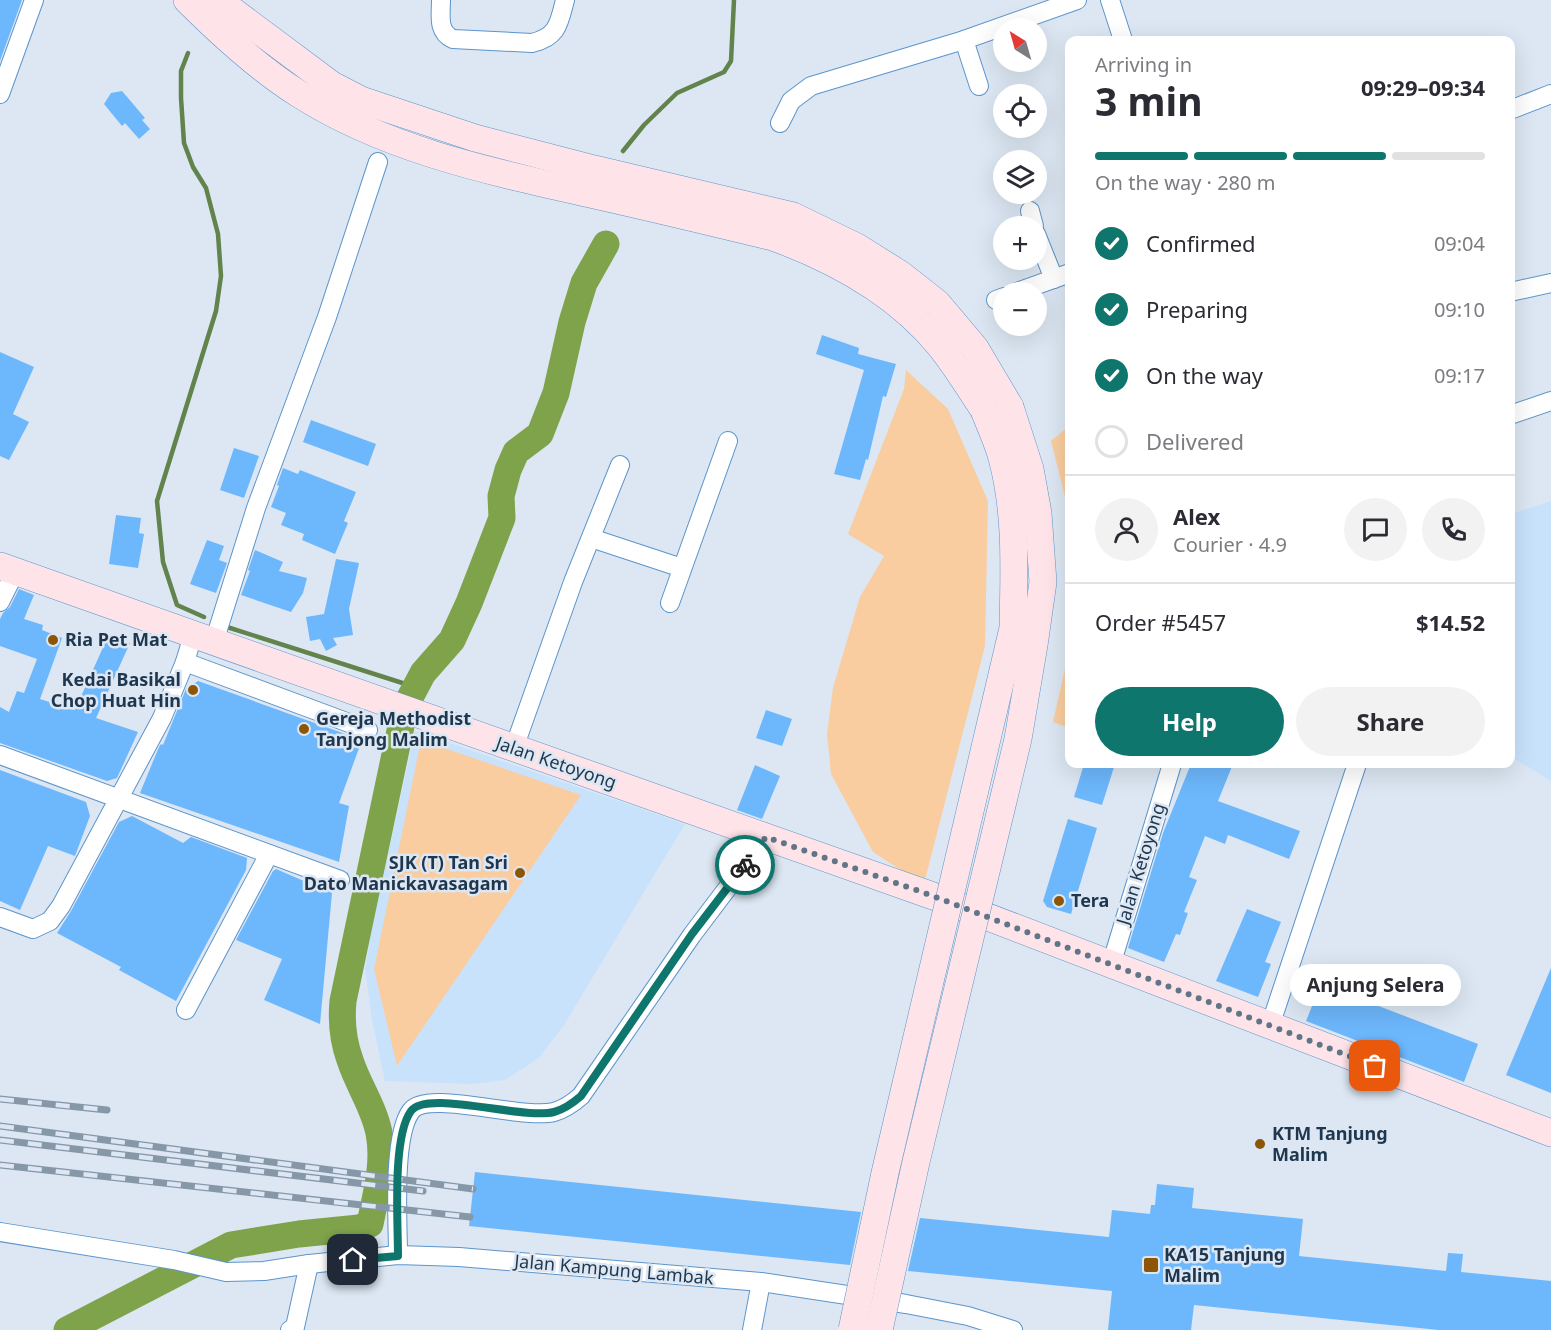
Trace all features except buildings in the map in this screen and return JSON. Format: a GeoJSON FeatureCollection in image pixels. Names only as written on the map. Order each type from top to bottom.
{"type":"FeatureCollection","features":[{"type":"Feature","properties":{"kind":"main road"},"geometry":{"type":"LineString","coordinates":[[187,0],[253,59],[298,94],[356,124],[465,165],[773,237],[813,252],[858,276],[904,309],[997,409],[1015,548],[1013,628],[885,1173],[852,1330]]}},
{"type":"Feature","properties":{"kind":"main road"},"geometry":{"type":"LineString","coordinates":[[218,0],[323,78],[361,100],[475,138],[793,216],[857,248],[900,274],[937,303],[975,348],[997,409],[1030,469],[1038,513],[1043,582],[1018,739],[916,1162],[879,1330]]}},
{"type":"Feature","properties":{"kind":"main road","name":"Jalan Ketoyong"},"geometry":{"type":"LineString","coordinates":[[7,569],[933,896],[1551,1133]]}},
{"type":"Feature","properties":{"kind":"street"},"geometry":{"type":"LineString","coordinates":[[0,94],[34,0]]}},
{"type":"Feature","properties":{"kind":"street"},"geometry":{"type":"LineString","coordinates":[[441,0],[443,32],[453,39],[532,43],[542,41],[558,28],[565,0]]}},
{"type":"Feature","properties":{"kind":"street"},"geometry":{"type":"LineString","coordinates":[[780,123],[791,101],[811,86],[964,40],[1077,0]]}},
{"type":"Feature","properties":{"kind":"street"},"geometry":{"type":"LineString","coordinates":[[1110,0],[1122,36]]}},
{"type":"Feature","properties":{"kind":"street"},"geometry":{"type":"LineString","coordinates":[[964,40],[979,86]]}},
{"type":"Feature","properties":{"kind":"street"},"geometry":{"type":"LineString","coordinates":[[1515,108],[1551,94]]}},
{"type":"Feature","properties":{"kind":"street"},"geometry":{"type":"LineString","coordinates":[[0,917],[33,929],[50,921],[61,906],[162,718],[185,662],[203,639],[256,508],[327,317],[378,162]]}},
{"type":"Feature","properties":{"kind":"street"},"geometry":{"type":"LineString","coordinates":[[1045,282],[1062,276],[1047,252]]}},
{"type":"Feature","properties":{"kind":"street"},"geometry":{"type":"LineString","coordinates":[[1515,291],[1551,283]]}},
{"type":"Feature","properties":{"kind":"street"},"geometry":{"type":"LineString","coordinates":[[1515,412],[1551,401]]}},
{"type":"Feature","properties":{"kind":"street"},"geometry":{"type":"LineString","coordinates":[[670,603],[728,441]]}},
{"type":"Feature","properties":{"kind":"street"},"geometry":{"type":"LineString","coordinates":[[514,748],[620,465]]}},
{"type":"Feature","properties":{"kind":"street"},"geometry":{"type":"LineString","coordinates":[[591,538],[682,568]]}},
{"type":"Feature","properties":{"kind":"street"},"geometry":{"type":"LineString","coordinates":[[0,602],[7,569]]}},
{"type":"Feature","properties":{"kind":"street"},"geometry":{"type":"LineString","coordinates":[[185,662],[368,730]]}},
{"type":"Feature","properties":{"kind":"street"},"geometry":{"type":"LineString","coordinates":[[0,755],[340,880]]}},
{"type":"Feature","properties":{"kind":"street","name":"Jalan Ketoyong"},"geometry":{"type":"LineString","coordinates":[[1111,965],[1171,768]]}},
{"type":"Feature","properties":{"kind":"street"},"geometry":{"type":"LineString","coordinates":[[1270,1026],[1356,768]]}},
{"type":"Feature","properties":{"kind":"street"},"geometry":{"type":"LineString","coordinates":[[398,1256],[399,1153],[403,1132],[411,1111],[418,1104],[444,1102],[505,1112],[546,1114],[565,1108],[574,1102],[581,1096],[692,934],[766,837]]}},
{"type":"Feature","properties":{"kind":"street"},"geometry":{"type":"LineString","coordinates":[[186,1010],[269,854]]}},
{"type":"Feature","properties":{"kind":"street","name":"Jalan Kampung Lambak"},"geometry":{"type":"LineString","coordinates":[[0,1232],[174,1260],[226,1272],[264,1271],[309,1264],[398,1256],[459,1257],[761,1282],[906,1304],[968,1316],[1013,1330]]}},
{"type":"Feature","properties":{"kind":"street"},"geometry":{"type":"LineString","coordinates":[[294,1329],[309,1264]]}},
{"type":"Feature","properties":{"kind":"street"},"geometry":{"type":"LineString","coordinates":[[752,1330],[761,1282]]}},
{"type":"Feature","properties":{"kind":"shaded area"},"geometry":{"type":"Polygon","coordinates":[[[906,370],[948,409],[988,501],[985,646],[925,880],[907,874],[873,852],[831,774],[827,734],[833,688],[860,597],[884,556],[848,534],[904,389],[906,370]]]}},
{"type":"Feature","properties":{"kind":"shaded area"},"geometry":{"type":"Polygon","coordinates":[[[1065,429],[1065,497],[1051,441],[1065,429]]]}},
{"type":"Feature","properties":{"kind":"shaded area"},"geometry":{"type":"Polygon","coordinates":[[[1551,501],[1551,781],[1515,759],[1515,513],[1551,501]]]}},
{"type":"Feature","properties":{"kind":"shaded area"},"geometry":{"type":"Polygon","coordinates":[[[1065,669],[1065,726],[1053,722],[1065,669]]]}},
{"type":"Feature","properties":{"kind":"shaded area","name":"SJK (T) Tan Sri Dato Manickavasagam"},"geometry":{"type":"Polygon","coordinates":[[[415,731],[685,824],[564,1025],[539,1058],[505,1080],[472,1084],[385,1081],[372,1020],[365,969],[415,731]]]}},
{"type":"Feature","properties":{"kind":"shaded area"},"geometry":{"type":"Polygon","coordinates":[[[421,740],[581,795],[397,1066],[374,969],[421,740]]]}},
{"type":"Feature","properties":{"kind":"waterway"},"geometry":{"type":"LineString","coordinates":[[623,151],[644,125],[677,93],[724,72],[731,61],[734,0]]}},
{"type":"Feature","properties":{"kind":"waterway"},"geometry":{"type":"LineString","coordinates":[[188,53],[181,71],[184,143],[193,167],[206,188],[218,234],[221,276],[216,311],[157,501],[163,562],[177,605],[204,617]]}},
{"type":"Feature","properties":{"kind":"waterway"},"geometry":{"type":"LineString","coordinates":[[67,1330],[231,1245],[299,1234],[359,1228],[370,1224],[379,1178],[381,1144],[373,1114],[348,1053],[343,1031],[342,1009],[405,707],[423,673],[452,640],[469,603],[502,518],[501,496],[508,470],[516,452],[540,434],[556,393],[572,322],[584,283],[606,244]]}},
{"type":"Feature","properties":{"kind":"waterway"},"geometry":{"type":"LineString","coordinates":[[227,627],[415,687]]}},
{"type":"Feature","properties":{"kind":"railway"},"geometry":{"type":"LineString","coordinates":[[0,1099],[107,1110]]}},
{"type":"Feature","properties":{"kind":"railway"},"geometry":{"type":"LineString","coordinates":[[0,1126],[473,1189]]}},
{"type":"Feature","properties":{"kind":"railway"},"geometry":{"type":"LineString","coordinates":[[0,1140],[423,1191]]}},
{"type":"Feature","properties":{"kind":"railway"},"geometry":{"type":"LineString","coordinates":[[0,1165],[470,1217]]}},
{"type":"Feature","properties":{"kind":"way so far"},"geometry":{"type":"LineString","coordinates":[[745,865],[766,837],[933,896],[1375,1066]]}},
{"type":"Feature","properties":{"kind":"place","name":"Ria Pet Mat"},"geometry":{"type":"Point","coordinates":[53,640]}},
{"type":"Feature","properties":{"kind":"place","name":"Kedai Basikal Chop Huat Hin"},"geometry":{"type":"Point","coordinates":[193,690]}},
{"type":"Feature","properties":{"kind":"place","name":"Gereja Methodist Tanjong Malim"},"geometry":{"type":"Point","coordinates":[304,729]}},
{"type":"Feature","properties":{"kind":"place","name":"SJK (T) Tan Sri Dato Manickavasagam"},"geometry":{"type":"Point","coordinates":[520,873]}},
{"type":"Feature","properties":{"kind":"place","name":"Tera"},"geometry":{"type":"Point","coordinates":[1059,901]}},
{"type":"Feature","properties":{"kind":"place","name":"Anjung Selera"},"geometry":{"type":"Point","coordinates":[1375,1066]}},
{"type":"Feature","properties":{"kind":"place","name":"KTM Tanjung Malim"},"geometry":{"type":"Point","coordinates":[1260,1144]}},
{"type":"Feature","properties":{"kind":"place","name":"KA15 Tanjung Malim"},"geometry":{"type":"Point","coordinates":[1151,1265]}},
{"type":"Feature","properties":{"kind":"route"},"geometry":{"type":"LineString","coordinates":[[353,1260],[398,1256],[399,1153],[403,1132],[411,1111],[418,1104],[444,1102],[505,1112],[546,1114],[565,1108],[574,1102],[581,1096],[692,934],[745,865]]}}]}
